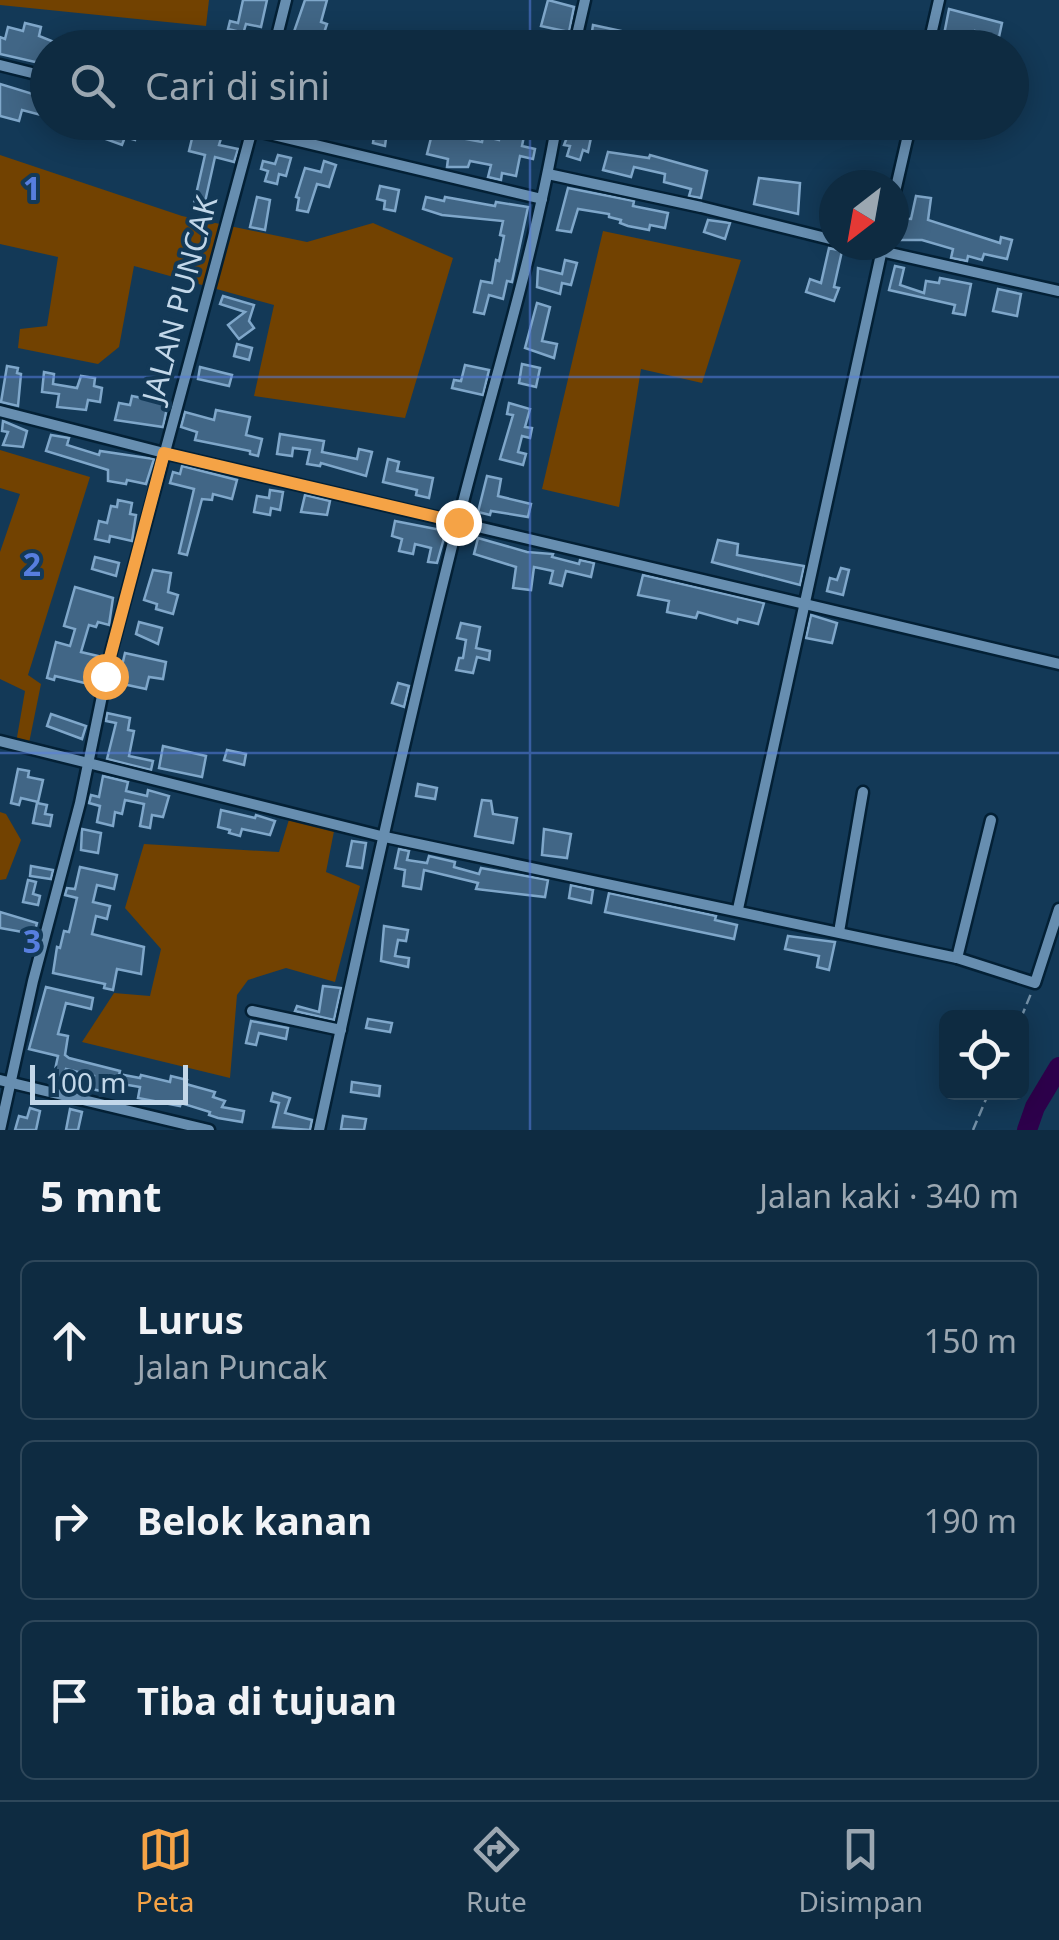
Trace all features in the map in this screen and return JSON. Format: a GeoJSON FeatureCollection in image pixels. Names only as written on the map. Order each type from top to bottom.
{"type":"FeatureCollection","features":[{"type":"Feature","properties":{"kind":"street"},"geometry":{"type":"LineString","coordinates":[[278,30],[286,0]]}},
{"type":"Feature","properties":{"kind":"street"},"geometry":{"type":"LineString","coordinates":[[578,30],[586,0]]}},
{"type":"Feature","properties":{"kind":"street"},"geometry":{"type":"LineString","coordinates":[[932,30],[939,0]]}},
{"type":"Feature","properties":{"kind":"street"},"geometry":{"type":"LineString","coordinates":[[0,65],[30,73]]}},
{"type":"Feature","properties":{"kind":"street","name":"JALAN PUNCAK"},"geometry":{"type":"LineString","coordinates":[[0,1130],[5,1081],[88,762],[110,652],[249,140]]}},
{"type":"Feature","properties":{"kind":"street"},"geometry":{"type":"LineString","coordinates":[[305,140],[542,199]]}},
{"type":"Feature","properties":{"kind":"street"},"geometry":{"type":"LineString","coordinates":[[319,1130],[458,522],[488,400],[506,350],[554,140]]}},
{"type":"Feature","properties":{"kind":"street"},"geometry":{"type":"LineString","coordinates":[[900,170],[907,140]]}},
{"type":"Feature","properties":{"kind":"street"},"geometry":{"type":"LineString","coordinates":[[548,174],[819,236]]}},
{"type":"Feature","properties":{"kind":"street"},"geometry":{"type":"LineString","coordinates":[[909,255],[1059,291]]}},
{"type":"Feature","properties":{"kind":"street"},"geometry":{"type":"LineString","coordinates":[[738,909],[879,260]]}},
{"type":"Feature","properties":{"kind":"street"},"geometry":{"type":"LineString","coordinates":[[0,410],[164,453],[1059,664]]}},
{"type":"Feature","properties":{"kind":"street"},"geometry":{"type":"LineString","coordinates":[[0,741],[386,836],[957,958],[1035,983],[1059,909]]}},
{"type":"Feature","properties":{"kind":"street"},"geometry":{"type":"LineString","coordinates":[[838,932],[863,792]]}},
{"type":"Feature","properties":{"kind":"street"},"geometry":{"type":"LineString","coordinates":[[957,958],[990,820]]}},
{"type":"Feature","properties":{"kind":"street"},"geometry":{"type":"LineString","coordinates":[[252,1011],[341,1030]]}},
{"type":"Feature","properties":{"kind":"street"},"geometry":{"type":"LineString","coordinates":[[5,1081],[209,1130]]}},
{"type":"Feature","properties":{"kind":"path"},"geometry":{"type":"LineString","coordinates":[[1023,1010],[1035,983]]}},
{"type":"Feature","properties":{"kind":"path"},"geometry":{"type":"LineString","coordinates":[[973,1130],[986,1100]]}},
{"type":"Feature","properties":{"kind":"shaded area"},"geometry":{"type":"Polygon","coordinates":[[[0,0],[209,0],[206,26],[0,5],[0,0]]]}},
{"type":"Feature","properties":{"kind":"shaded area"},"geometry":{"type":"Polygon","coordinates":[[[0,155],[182,216],[307,242],[373,223],[453,258],[405,418],[254,396],[274,305],[134,266],[119,347],[98,364],[18,348],[20,329],[47,326],[58,257],[0,244],[0,155]]]}},
{"type":"Feature","properties":{"kind":"shaded area"},"geometry":{"type":"Polygon","coordinates":[[[603,231],[741,260],[702,383],[641,369],[619,507],[542,489],[603,231]]]}},
{"type":"Feature","properties":{"kind":"shaded area"},"geometry":{"type":"Polygon","coordinates":[[[0,450],[90,477],[28,675],[41,684],[28,748],[16,743],[25,691],[0,679],[0,552],[20,494],[0,488],[0,450]]]}},
{"type":"Feature","properties":{"kind":"shaded area"},"geometry":{"type":"Polygon","coordinates":[[[0,812],[6,814],[21,840],[6,879],[0,880],[0,812]]]}},
{"type":"Feature","properties":{"kind":"shaded area"},"geometry":{"type":"Polygon","coordinates":[[[291,813],[336,821],[326,872],[360,886],[335,982],[286,968],[248,980],[237,995],[230,1078],[82,1042],[114,993],[150,996],[161,949],[125,908],[144,844],[279,852],[291,813]]]}},
{"type":"Feature","properties":{"kind":"building"},"geometry":{"type":"Polygon","coordinates":[[[243,0],[267,0],[261,27],[246,24],[244,30],[228,29],[230,21],[238,23],[243,0]]]}},
{"type":"Feature","properties":{"kind":"building"},"geometry":{"type":"Polygon","coordinates":[[[305,0],[327,0],[321,22],[327,24],[325,30],[295,30],[305,0]]]}},
{"type":"Feature","properties":{"kind":"building"},"geometry":{"type":"Polygon","coordinates":[[[548,0],[574,7],[569,30],[541,26],[548,0]]]}},
{"type":"Feature","properties":{"kind":"building"},"geometry":{"type":"Polygon","coordinates":[[[949,9],[1002,23],[1000,30],[945,30],[949,9]]]}},
{"type":"Feature","properties":{"kind":"building"},"geometry":{"type":"Polygon","coordinates":[[[25,23],[41,27],[30,30],[30,61],[0,54],[0,37],[5,39],[8,27],[23,31],[25,23]]]}},
{"type":"Feature","properties":{"kind":"building"},"geometry":{"type":"Polygon","coordinates":[[[0,84],[30,93],[30,112],[22,110],[19,121],[0,116],[0,84]]]}},
{"type":"Feature","properties":{"kind":"building"},"geometry":{"type":"Polygon","coordinates":[[[192,140],[221,140],[219,145],[238,149],[234,162],[215,157],[203,211],[193,208],[205,155],[189,151],[192,140]]]}},
{"type":"Feature","properties":{"kind":"building"},"geometry":{"type":"Polygon","coordinates":[[[430,140],[523,140],[522,146],[535,149],[533,159],[520,156],[516,176],[502,173],[501,180],[488,177],[491,165],[470,161],[468,167],[447,167],[448,159],[427,154],[430,140]]]}},
{"type":"Feature","properties":{"kind":"building"},"geometry":{"type":"Polygon","coordinates":[[[566,140],[591,140],[588,152],[583,150],[580,160],[567,156],[570,146],[564,145],[566,140]]]}},
{"type":"Feature","properties":{"kind":"building"},"geometry":{"type":"Polygon","coordinates":[[[608,152],[649,158],[650,155],[707,171],[701,198],[689,196],[691,189],[664,182],[665,174],[634,167],[631,177],[603,170],[608,152]]]}},
{"type":"Feature","properties":{"kind":"building"},"geometry":{"type":"Polygon","coordinates":[[[278,155],[291,158],[286,176],[279,174],[277,184],[265,181],[268,171],[261,169],[263,161],[275,164],[278,155]]]}},
{"type":"Feature","properties":{"kind":"building"},"geometry":{"type":"Polygon","coordinates":[[[324,161],[336,165],[329,187],[317,184],[308,212],[297,210],[296,197],[305,168],[321,172],[324,161]]]}},
{"type":"Feature","properties":{"kind":"building"},"geometry":{"type":"Polygon","coordinates":[[[759,178],[800,183],[798,214],[754,204],[759,178]]]}},
{"type":"Feature","properties":{"kind":"building"},"geometry":{"type":"Polygon","coordinates":[[[380,186],[399,190],[395,211],[384,209],[385,201],[377,199],[380,186]]]}},
{"type":"Feature","properties":{"kind":"building"},"geometry":{"type":"Polygon","coordinates":[[[568,188],[634,201],[633,206],[668,213],[665,228],[628,226],[609,214],[578,209],[571,232],[557,230],[568,188]]]}},
{"type":"Feature","properties":{"kind":"building"},"geometry":{"type":"Polygon","coordinates":[[[916,196],[931,198],[928,220],[1000,243],[1001,237],[1012,240],[1007,259],[984,254],[982,260],[968,256],[967,261],[951,258],[953,249],[909,240],[916,196]]]}},
{"type":"Feature","properties":{"kind":"building"},"geometry":{"type":"Polygon","coordinates":[[[257,197],[270,200],[265,230],[250,227],[257,197]]]}},
{"type":"Feature","properties":{"kind":"building"},"geometry":{"type":"Polygon","coordinates":[[[426,197],[528,207],[512,282],[507,281],[503,299],[489,295],[484,314],[474,312],[481,281],[492,283],[504,236],[500,235],[503,221],[442,215],[423,209],[426,197]]]}},
{"type":"Feature","properties":{"kind":"building"},"geometry":{"type":"Polygon","coordinates":[[[708,220],[730,223],[725,239],[704,232],[708,220]]]}},
{"type":"Feature","properties":{"kind":"building"},"geometry":{"type":"Polygon","coordinates":[[[565,260],[577,263],[571,285],[562,283],[560,294],[537,287],[538,268],[562,274],[565,260]]]}},
{"type":"Feature","properties":{"kind":"building"},"geometry":{"type":"Polygon","coordinates":[[[826,260],[840,260],[834,287],[839,288],[834,301],[806,292],[810,279],[821,283],[826,260]]]}},
{"type":"Feature","properties":{"kind":"building"},"geometry":{"type":"Polygon","coordinates":[[[895,266],[904,268],[900,285],[924,293],[926,281],[939,283],[940,278],[971,284],[965,315],[953,313],[955,305],[889,290],[895,266]]]}},
{"type":"Feature","properties":{"kind":"building"},"geometry":{"type":"Polygon","coordinates":[[[998,289],[1021,294],[1017,316],[993,311],[998,289]]]}},
{"type":"Feature","properties":{"kind":"building"},"geometry":{"type":"Polygon","coordinates":[[[223,296],[254,305],[249,321],[254,328],[239,339],[228,325],[245,312],[220,304],[223,296]]]}},
{"type":"Feature","properties":{"kind":"building"},"geometry":{"type":"Polygon","coordinates":[[[537,303],[550,307],[542,341],[557,344],[554,358],[525,348],[537,303]]]}},
{"type":"Feature","properties":{"kind":"building"},"geometry":{"type":"Polygon","coordinates":[[[237,344],[252,348],[249,360],[234,356],[237,344]]]}},
{"type":"Feature","properties":{"kind":"building"},"geometry":{"type":"Polygon","coordinates":[[[522,364],[540,368],[536,387],[519,383],[522,364]]]}},
{"type":"Feature","properties":{"kind":"building"},"geometry":{"type":"Polygon","coordinates":[[[465,365],[489,370],[483,395],[452,388],[454,380],[461,381],[465,365]]]}},
{"type":"Feature","properties":{"kind":"building"},"geometry":{"type":"Polygon","coordinates":[[[7,366],[18,368],[17,373],[21,374],[18,406],[1,402],[7,366]]]}},
{"type":"Feature","properties":{"kind":"building"},"geometry":{"type":"Polygon","coordinates":[[[200,367],[232,375],[229,386],[198,379],[200,367]]]}},
{"type":"Feature","properties":{"kind":"building"},"geometry":{"type":"Polygon","coordinates":[[[44,372],[54,374],[53,384],[77,388],[81,376],[95,378],[94,386],[102,388],[100,402],[88,400],[86,410],[57,407],[59,394],[42,392],[44,372]]]}},
{"type":"Feature","properties":{"kind":"building"},"geometry":{"type":"Polygon","coordinates":[[[132,396],[168,403],[163,427],[115,420],[119,403],[130,405],[132,396]]]}},
{"type":"Feature","properties":{"kind":"building"},"geometry":{"type":"Polygon","coordinates":[[[509,403],[530,409],[525,427],[532,428],[530,438],[522,436],[518,452],[526,454],[523,465],[500,459],[513,415],[507,414],[509,403]]]}},
{"type":"Feature","properties":{"kind":"building"},"geometry":{"type":"Polygon","coordinates":[[[216,410],[250,417],[246,435],[262,439],[258,456],[195,440],[197,432],[181,427],[185,412],[214,420],[216,410]]]}},
{"type":"Feature","properties":{"kind":"building"},"geometry":{"type":"Polygon","coordinates":[[[3,421],[27,431],[23,447],[3,445],[8,432],[2,431],[3,421]]]}},
{"type":"Feature","properties":{"kind":"building"},"geometry":{"type":"Polygon","coordinates":[[[280,434],[324,441],[322,452],[357,459],[359,449],[372,452],[366,476],[321,463],[307,464],[310,450],[293,448],[292,456],[277,454],[280,434]]]}},
{"type":"Feature","properties":{"kind":"building"},"geometry":{"type":"Polygon","coordinates":[[[51,435],[69,438],[67,445],[99,455],[100,451],[154,459],[146,484],[108,481],[108,470],[46,451],[51,435]]]}},
{"type":"Feature","properties":{"kind":"building"},"geometry":{"type":"Polygon","coordinates":[[[388,459],[399,462],[397,471],[433,478],[429,498],[416,495],[417,490],[383,482],[388,459]]]}},
{"type":"Feature","properties":{"kind":"building"},"geometry":{"type":"Polygon","coordinates":[[[182,466],[237,480],[232,499],[213,494],[212,500],[202,499],[187,555],[179,553],[194,489],[170,483],[173,472],[180,474],[182,466]]]}},
{"type":"Feature","properties":{"kind":"building"},"geometry":{"type":"Polygon","coordinates":[[[487,476],[501,479],[498,496],[531,504],[528,517],[478,512],[487,476]]]}},
{"type":"Feature","properties":{"kind":"building"},"geometry":{"type":"Polygon","coordinates":[[[270,490],[283,492],[280,510],[271,508],[270,515],[254,512],[257,496],[269,498],[270,490]]]}},
{"type":"Feature","properties":{"kind":"building"},"geometry":{"type":"Polygon","coordinates":[[[305,495],[330,501],[327,515],[301,512],[305,495]]]}},
{"type":"Feature","properties":{"kind":"building"},"geometry":{"type":"Polygon","coordinates":[[[118,500],[132,503],[130,514],[136,515],[132,541],[110,536],[109,542],[95,539],[99,521],[107,523],[111,506],[117,507],[118,500]]]}},
{"type":"Feature","properties":{"kind":"building"},"geometry":{"type":"Polygon","coordinates":[[[395,521],[446,531],[437,563],[428,562],[431,548],[415,544],[413,554],[399,551],[402,539],[392,536],[395,521]]]}},
{"type":"Feature","properties":{"kind":"building"},"geometry":{"type":"Polygon","coordinates":[[[478,538],[527,552],[553,554],[552,557],[579,564],[580,560],[594,563],[591,577],[566,571],[562,586],[550,583],[553,571],[534,567],[531,590],[513,588],[516,567],[474,554],[478,538]]]}},
{"type":"Feature","properties":{"kind":"building"},"geometry":{"type":"Polygon","coordinates":[[[718,540],[738,544],[737,555],[804,566],[800,585],[712,562],[718,540]]]}},
{"type":"Feature","properties":{"kind":"building"},"geometry":{"type":"Polygon","coordinates":[[[95,557],[119,563],[116,576],[92,569],[95,557]]]}},
{"type":"Feature","properties":{"kind":"building"},"geometry":{"type":"Polygon","coordinates":[[[841,568],[849,570],[843,595],[827,591],[830,578],[837,580],[841,568]]]}},
{"type":"Feature","properties":{"kind":"building"},"geometry":{"type":"Polygon","coordinates":[[[153,570],[171,573],[168,592],[178,595],[173,614],[144,600],[153,570]]]}},
{"type":"Feature","properties":{"kind":"building"},"geometry":{"type":"Polygon","coordinates":[[[643,575],[764,603],[758,624],[738,619],[737,623],[698,612],[696,618],[667,612],[669,601],[638,595],[643,575]]]}},
{"type":"Feature","properties":{"kind":"building"},"geometry":{"type":"Polygon","coordinates":[[[75,587],[113,598],[109,625],[89,625],[81,652],[98,656],[93,685],[55,676],[54,680],[47,678],[56,642],[70,646],[75,629],[64,626],[75,587]]]}},
{"type":"Feature","properties":{"kind":"building"},"geometry":{"type":"Polygon","coordinates":[[[811,615],[837,623],[832,643],[806,638],[811,615]]]}},
{"type":"Feature","properties":{"kind":"building"},"geometry":{"type":"Polygon","coordinates":[[[139,622],[162,628],[158,644],[136,634],[139,622]]]}},
{"type":"Feature","properties":{"kind":"building"},"geometry":{"type":"Polygon","coordinates":[[[461,623],[480,627],[476,648],[490,651],[489,660],[477,657],[473,673],[456,670],[466,640],[457,638],[461,623]]]}},
{"type":"Feature","properties":{"kind":"building"},"geometry":{"type":"Polygon","coordinates":[[[125,653],[166,662],[163,679],[149,677],[146,689],[118,683],[125,653]]]}},
{"type":"Feature","properties":{"kind":"building"},"geometry":{"type":"Polygon","coordinates":[[[398,683],[409,686],[404,707],[392,703],[398,683]]]}},
{"type":"Feature","properties":{"kind":"building"},"geometry":{"type":"Polygon","coordinates":[[[107,713],[130,718],[128,730],[134,731],[129,756],[153,761],[151,770],[107,759],[116,723],[106,721],[107,713]]]}},
{"type":"Feature","properties":{"kind":"building"},"geometry":{"type":"Polygon","coordinates":[[[51,714],[86,726],[82,739],[47,726],[51,714]]]}},
{"type":"Feature","properties":{"kind":"building"},"geometry":{"type":"Polygon","coordinates":[[[163,746],[206,756],[202,777],[159,768],[163,746]]]}},
{"type":"Feature","properties":{"kind":"building"},"geometry":{"type":"Polygon","coordinates":[[[227,750],[246,754],[244,765],[224,760],[227,750]]]}},
{"type":"Feature","properties":{"kind":"building"},"geometry":{"type":"Polygon","coordinates":[[[18,769],[29,771],[28,777],[43,780],[38,802],[21,798],[19,805],[11,803],[18,769]]]}},
{"type":"Feature","properties":{"kind":"building"},"geometry":{"type":"Polygon","coordinates":[[[103,776],[128,782],[126,791],[147,796],[148,790],[169,796],[163,817],[152,815],[150,828],[140,826],[144,804],[125,800],[122,814],[115,812],[113,826],[97,822],[100,806],[89,803],[91,795],[99,797],[103,776]]]}},
{"type":"Feature","properties":{"kind":"building"},"geometry":{"type":"Polygon","coordinates":[[[418,784],[437,788],[435,799],[416,796],[418,784]]]}},
{"type":"Feature","properties":{"kind":"building"},"geometry":{"type":"Polygon","coordinates":[[[482,800],[491,801],[493,814],[517,818],[513,843],[475,836],[482,800]]]}},
{"type":"Feature","properties":{"kind":"building"},"geometry":{"type":"Polygon","coordinates":[[[37,803],[47,805],[45,814],[52,815],[50,826],[33,823],[37,803]]]}},
{"type":"Feature","properties":{"kind":"building"},"geometry":{"type":"Polygon","coordinates":[[[221,810],[275,821],[270,835],[242,829],[240,836],[218,827],[221,810]]]}},
{"type":"Feature","properties":{"kind":"building"},"geometry":{"type":"Polygon","coordinates":[[[82,829],[101,833],[98,853],[81,850],[82,829]]]}},
{"type":"Feature","properties":{"kind":"building"},"geometry":{"type":"Polygon","coordinates":[[[544,829],[571,834],[567,858],[542,855],[544,829]]]}},
{"type":"Feature","properties":{"kind":"building"},"geometry":{"type":"Polygon","coordinates":[[[352,841],[366,843],[362,868],[347,866],[352,841]]]}},
{"type":"Feature","properties":{"kind":"building"},"geometry":{"type":"Polygon","coordinates":[[[399,849],[409,851],[407,860],[427,863],[429,856],[455,862],[454,867],[479,874],[481,868],[548,880],[545,897],[476,889],[478,883],[424,870],[421,889],[403,886],[405,870],[395,868],[399,849]]]}},
{"type":"Feature","properties":{"kind":"building"},"geometry":{"type":"Polygon","coordinates":[[[31,866],[53,870],[51,879],[30,876],[31,866]]]}},
{"type":"Feature","properties":{"kind":"building"},"geometry":{"type":"Polygon","coordinates":[[[80,867],[117,875],[114,889],[97,885],[93,902],[110,906],[107,919],[96,916],[92,934],[144,947],[141,974],[117,969],[113,990],[104,988],[105,984],[53,973],[57,947],[60,948],[64,931],[69,932],[77,898],[65,895],[67,888],[75,889],[80,867]]]}},
{"type":"Feature","properties":{"kind":"building"},"geometry":{"type":"Polygon","coordinates":[[[28,880],[36,882],[33,894],[40,896],[38,905],[23,902],[28,880]]]}},
{"type":"Feature","properties":{"kind":"building"},"geometry":{"type":"Polygon","coordinates":[[[571,885],[593,890],[591,903],[569,898],[571,885]]]}},
{"type":"Feature","properties":{"kind":"building"},"geometry":{"type":"Polygon","coordinates":[[[609,893],[716,916],[715,920],[737,925],[734,939],[605,912],[609,893]]]}},
{"type":"Feature","properties":{"kind":"building"},"geometry":{"type":"Polygon","coordinates":[[[0,912],[37,923],[34,934],[0,928],[0,912]]]}},
{"type":"Feature","properties":{"kind":"building"},"geometry":{"type":"Polygon","coordinates":[[[384,926],[408,930],[406,941],[398,940],[395,956],[409,958],[408,967],[381,961],[384,926]]]}},
{"type":"Feature","properties":{"kind":"building"},"geometry":{"type":"Polygon","coordinates":[[[788,936],[835,942],[829,970],[817,967],[819,956],[785,949],[788,936]]]}},
{"type":"Feature","properties":{"kind":"building"},"geometry":{"type":"Polygon","coordinates":[[[323,986],[341,988],[334,1020],[295,1011],[297,1006],[319,1012],[323,986]]]}},
{"type":"Feature","properties":{"kind":"building"},"geometry":{"type":"Polygon","coordinates":[[[46,987],[93,998],[91,1009],[66,1003],[58,1034],[68,1036],[65,1055],[69,1058],[120,1071],[118,1079],[104,1076],[101,1091],[91,1089],[94,1076],[66,1069],[63,1081],[53,1079],[58,1056],[29,1049],[46,987]]]}},
{"type":"Feature","properties":{"kind":"building"},"geometry":{"type":"Polygon","coordinates":[[[368,1019],[392,1023],[390,1032],[366,1028],[368,1019]]]}},
{"type":"Feature","properties":{"kind":"building"},"geometry":{"type":"Polygon","coordinates":[[[251,1021],[288,1028],[286,1039],[259,1033],[256,1045],[246,1043],[251,1021]]]}},
{"type":"Feature","properties":{"kind":"building"},"geometry":{"type":"Polygon","coordinates":[[[124,1075],[170,1082],[171,1076],[187,1080],[186,1084],[215,1092],[213,1097],[225,1101],[222,1107],[244,1111],[242,1122],[218,1118],[181,1103],[180,1106],[138,1098],[140,1087],[122,1084],[124,1075]]]}},
{"type":"Feature","properties":{"kind":"building"},"geometry":{"type":"Polygon","coordinates":[[[352,1082],[380,1086],[379,1096],[351,1092],[352,1082]]]}},
{"type":"Feature","properties":{"kind":"building"},"geometry":{"type":"Polygon","coordinates":[[[273,1093],[290,1098],[285,1113],[312,1120],[310,1130],[273,1127],[279,1103],[271,1101],[273,1093]]]}},
{"type":"Feature","properties":{"kind":"building"},"geometry":{"type":"Polygon","coordinates":[[[30,1108],[40,1111],[36,1130],[15,1130],[19,1116],[27,1118],[30,1108]]]}},
{"type":"Feature","properties":{"kind":"building"},"geometry":{"type":"Polygon","coordinates":[[[70,1109],[82,1112],[78,1130],[66,1130],[70,1109]]]}},
{"type":"Feature","properties":{"kind":"building"},"geometry":{"type":"Polygon","coordinates":[[[343,1116],[366,1119],[364,1130],[341,1129],[343,1116]]]}},
{"type":"Feature","properties":{"kind":"waterway"},"geometry":{"type":"LineString","coordinates":[[1027,1130],[1035,1107],[1059,1067]]}},
{"type":"Feature","properties":{"kind":"route"},"geometry":{"type":"LineString","coordinates":[[105,676],[164,453],[458,522]]}}]}
